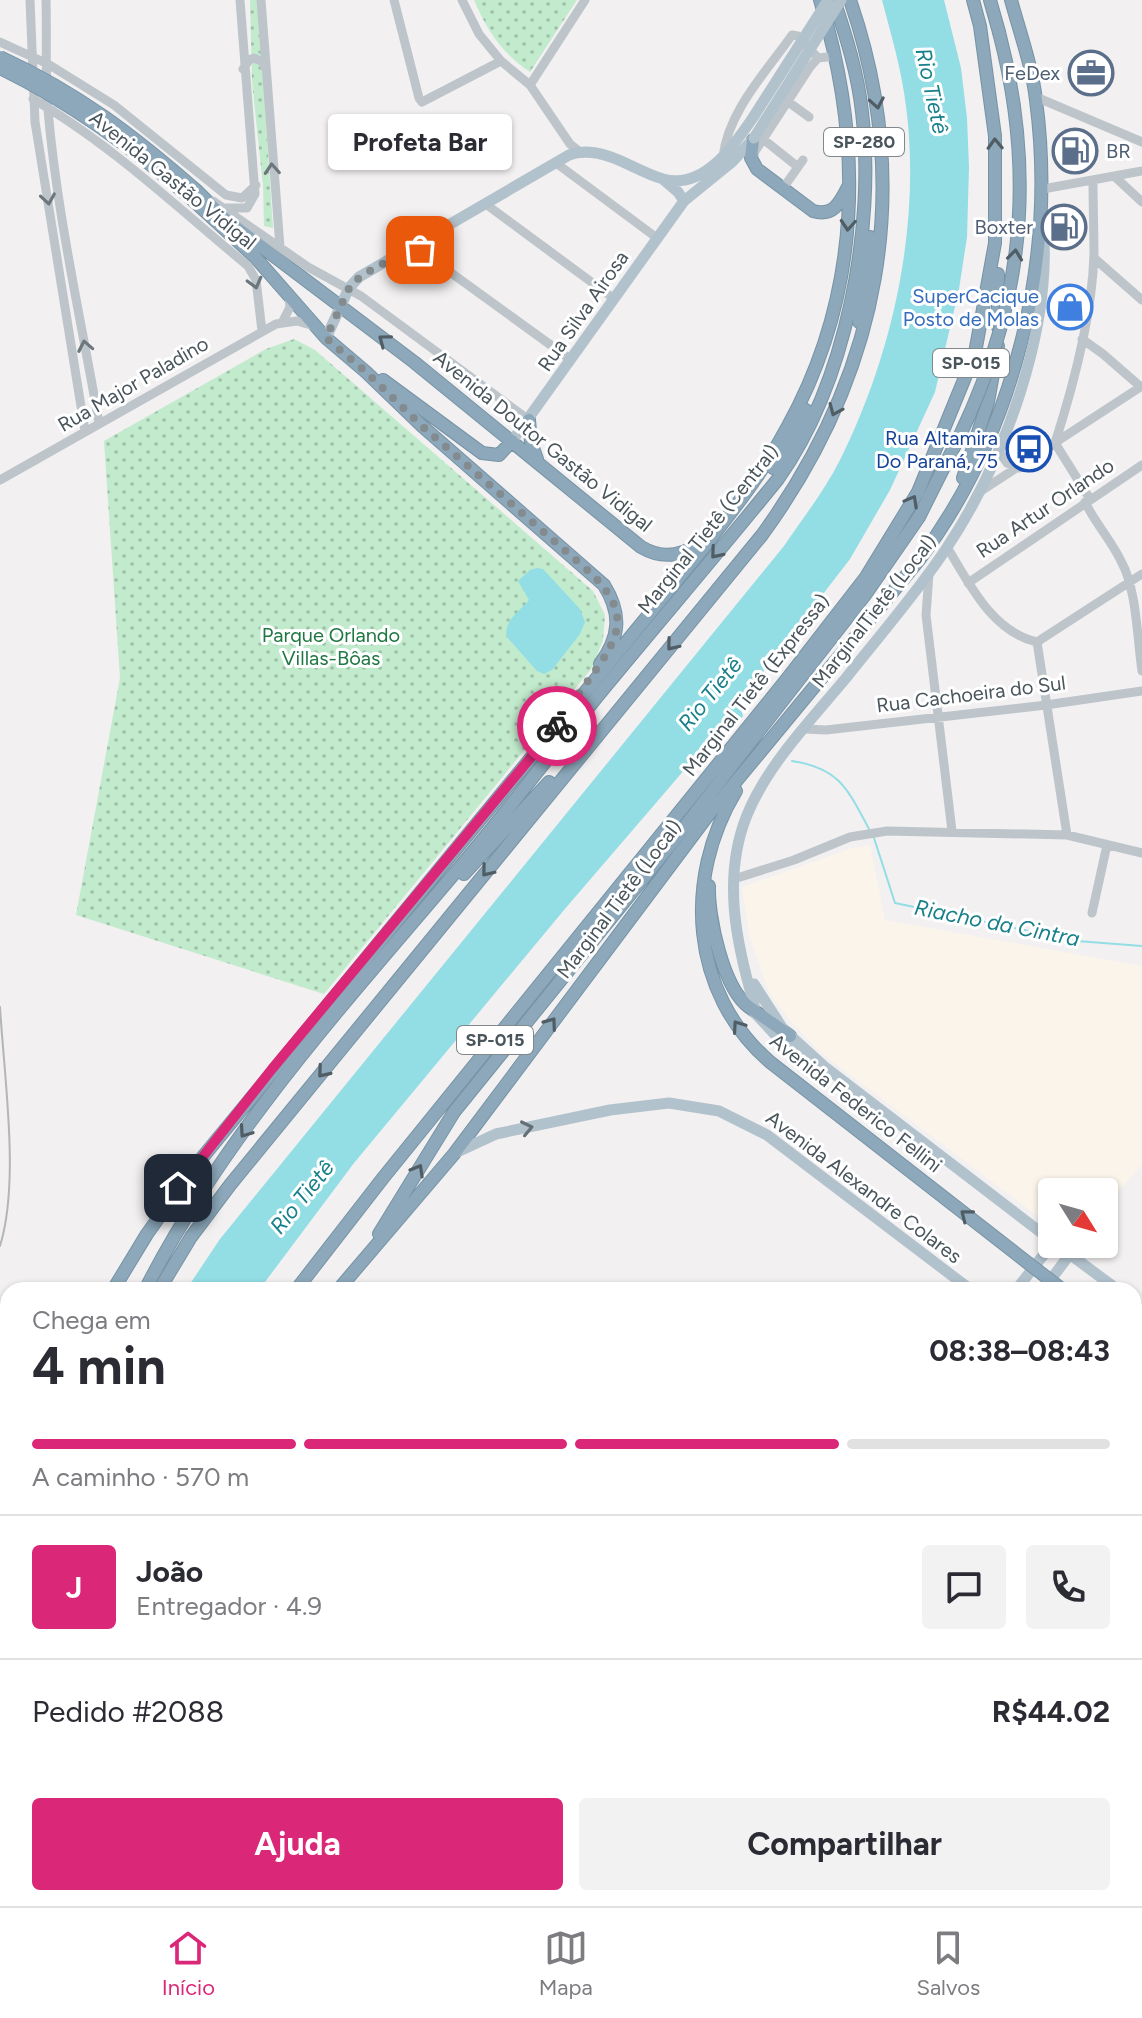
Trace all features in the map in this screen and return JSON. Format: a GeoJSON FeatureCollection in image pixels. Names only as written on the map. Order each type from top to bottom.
{"type":"FeatureCollection","features":[{"type":"Feature","properties":{"kind":"highway"},"geometry":{"type":"LineString","coordinates":[[747,517],[756,493],[807,408],[824,367],[825,343],[845,254],[850,185],[845,107],[836,56],[820,0]]}},
{"type":"Feature","properties":{"kind":"highway","name":"SP-280"},"geometry":{"type":"LineString","coordinates":[[834,0],[855,78],[864,133],[865,206]]}},
{"type":"Feature","properties":{"kind":"highway"},"geometry":{"type":"LineString","coordinates":[[164,1282],[191,1237],[230,1185],[782,507],[812,459],[836,408],[860,336],[877,264],[883,162],[877,100],[860,27],[850,0]]}},
{"type":"Feature","properties":{"kind":"highway","name":"Marginal Tietê (Expressa)"},"geometry":{"type":"LineString","coordinates":[[302,1282],[866,577],[896,531],[929,468],[975,353],[992,271],[995,136],[992,98],[973,0]]}},
{"type":"Feature","properties":{"kind":"highway"},"geometry":{"type":"LineString","coordinates":[[362,1261],[454,1112],[671,844],[822,650],[902,544],[947,461],[982,390],[1004,322],[1015,262],[1020,192],[1015,100],[990,0]]}},
{"type":"Feature","properties":{"kind":"highway"},"geometry":{"type":"LineString","coordinates":[[937,536],[975,468],[1008,385],[1028,308],[1043,189],[1036,97],[1011,0]]}},
{"type":"Feature","properties":{"kind":"highway"},"geometry":{"type":"LineString","coordinates":[[0,57],[64,89],[107,117],[197,196]]}},
{"type":"Feature","properties":{"kind":"highway"},"geometry":{"type":"LineString","coordinates":[[0,68],[106,130],[197,196]]}},
{"type":"Feature","properties":{"kind":"highway"},"geometry":{"type":"LineString","coordinates":[[757,139],[751,158],[760,173],[801,204],[824,213],[835,208],[850,185]]}},
{"type":"Feature","properties":{"kind":"highway"},"geometry":{"type":"LineString","coordinates":[[937,536],[962,481],[988,402],[995,370],[1001,209],[996,188]]}},
{"type":"Feature","properties":{"kind":"highway","name":"Avenida Gastão Vidigal"},"geometry":{"type":"LineString","coordinates":[[197,196],[315,327],[366,372]]}},
{"type":"Feature","properties":{"kind":"highway","name":"Avenida Gastão Vidigal"},"geometry":{"type":"LineString","coordinates":[[197,196],[341,307]]}},
{"type":"Feature","properties":{"kind":"highway"},"geometry":{"type":"LineString","coordinates":[[860,336],[858,316],[871,225],[865,206]]}},
{"type":"Feature","properties":{"kind":"highway","name":"Marginal Tietê (Central)"},"geometry":{"type":"LineString","coordinates":[[149,1282],[189,1213],[297,1059],[434,897],[789,463],[821,397],[851,299],[865,206]]}},
{"type":"Feature","properties":{"kind":"highway","name":"Avenida Doutor Gastão Vidigal"},"geometry":{"type":"LineString","coordinates":[[341,307],[539,462],[641,547],[655,554],[672,555],[688,550],[700,542],[712,527],[726,519]]}},
{"type":"Feature","properties":{"kind":"highway"},"geometry":{"type":"LineString","coordinates":[[118,1282],[178,1188],[238,1111],[726,519],[760,473],[788,426],[825,343]]}},
{"type":"Feature","properties":{"kind":"highway"},"geometry":{"type":"LineString","coordinates":[[366,372],[381,378],[482,453],[499,455],[512,441]]}},
{"type":"Feature","properties":{"kind":"highway"},"geometry":{"type":"LineString","coordinates":[[366,372],[422,426],[595,577],[610,594],[618,621],[615,639],[570,710]]}},
{"type":"Feature","properties":{"kind":"highway"},"geometry":{"type":"LineString","coordinates":[[529,420],[531,442],[539,462]]}},
{"type":"Feature","properties":{"kind":"highway","name":"Marginal Tietê (Local)"},"geometry":{"type":"LineString","coordinates":[[345,1282],[454,1154],[664,870],[937,536]]}},
{"type":"Feature","properties":{"kind":"highway"},"geometry":{"type":"LineString","coordinates":[[787,679],[822,650]]}},
{"type":"Feature","properties":{"kind":"highway"},"geometry":{"type":"LineString","coordinates":[[671,844],[696,821],[757,747],[776,733]]}},
{"type":"Feature","properties":{"kind":"highway"},"geometry":{"type":"LineString","coordinates":[[424,887],[441,875],[543,754],[559,743]]}},
{"type":"Feature","properties":{"kind":"highway"},"geometry":{"type":"LineString","coordinates":[[434,897],[450,889],[575,754],[589,745]]}},
{"type":"Feature","properties":{"kind":"highway","name":"Avenida Federico Fellini"},"geometry":{"type":"LineString","coordinates":[[752,764],[717,826],[701,899],[702,933],[710,973],[736,1025],[770,1062],[1053,1282]]}},
{"type":"Feature","properties":{"kind":"highway"},"geometry":{"type":"LineString","coordinates":[[717,826],[709,892],[712,926],[727,972],[748,1006],[790,1036]]}},
{"type":"Feature","properties":{"kind":"highway"},"geometry":{"type":"LineString","coordinates":[[126,1282],[142,1253],[147,1234]]}},
{"type":"Feature","properties":{"kind":"highway"},"geometry":{"type":"LineString","coordinates":[[141,1282],[157,1266]]}},
{"type":"Feature","properties":{"kind":"main road"},"geometry":{"type":"LineString","coordinates":[[664,180],[688,179],[723,157],[754,116],[828,0]]}},
{"type":"Feature","properties":{"kind":"main road"},"geometry":{"type":"LineString","coordinates":[[326,338],[349,288],[366,273],[487,205],[573,150],[600,153],[664,180],[684,201],[757,139],[841,0]]}},
{"type":"Feature","properties":{"kind":"main road"},"geometry":{"type":"LineString","coordinates":[[715,176],[751,158]]}},
{"type":"Feature","properties":{"kind":"main road","name":"Rua Silva Airosa"},"geometry":{"type":"LineString","coordinates":[[512,441],[684,201]]}},
{"type":"Feature","properties":{"kind":"main road","name":"MarginalTietê (Local)"},"geometry":{"type":"LineString","coordinates":[[745,966],[736,937],[733,904],[739,841],[747,816],[771,771],[929,574],[980,491],[1027,368],[1043,298],[1045,253],[1040,213]]}},
{"type":"Feature","properties":{"kind":"main road"},"geometry":{"type":"LineString","coordinates":[[745,966],[753,1009],[765,1026],[803,1057],[825,1067]]}},
{"type":"Feature","properties":{"kind":"main road"},"geometry":{"type":"LineString","coordinates":[[745,966],[767,1006],[790,1036],[825,1067],[1038,1231]]}},
{"type":"Feature","properties":{"kind":"main road","name":"Avenida Alexandre Colares"},"geometry":{"type":"LineString","coordinates":[[454,1154],[496,1134],[610,1110],[669,1103],[719,1111],[767,1135],[960,1282]]}},
{"type":"Feature","properties":{"kind":"main road"},"geometry":{"type":"LineString","coordinates":[[1022,1282],[1041,1258]]}},
{"type":"Feature","properties":{"kind":"main road"},"geometry":{"type":"LineString","coordinates":[[1049,1282],[1067,1258]]}},
{"type":"Feature","properties":{"kind":"main road"},"geometry":{"type":"LineString","coordinates":[[1075,1258],[1107,1282]]}},
{"type":"Feature","properties":{"kind":"street"},"geometry":{"type":"LineString","coordinates":[[30,0],[33,99],[85,431]]}},
{"type":"Feature","properties":{"kind":"street"},"geometry":{"type":"LineString","coordinates":[[46,0],[48,108],[75,293],[99,423]]}},
{"type":"Feature","properties":{"kind":"street"},"geometry":{"type":"LineString","coordinates":[[222,207],[247,208],[254,200],[256,185],[243,69],[240,0]]}},
{"type":"Feature","properties":{"kind":"street"},"geometry":{"type":"LineString","coordinates":[[261,0],[280,247]]}},
{"type":"Feature","properties":{"kind":"street"},"geometry":{"type":"LineString","coordinates":[[394,0],[422,102],[501,61]]}},
{"type":"Feature","properties":{"kind":"street"},"geometry":{"type":"LineString","coordinates":[[462,0],[479,34],[501,61],[530,85],[573,150]]}},
{"type":"Feature","properties":{"kind":"street"},"geometry":{"type":"LineString","coordinates":[[530,85],[585,0]]}},
{"type":"Feature","properties":{"kind":"street"},"geometry":{"type":"LineString","coordinates":[[723,157],[724,143],[732,124],[792,35],[798,36],[818,58]]}},
{"type":"Feature","properties":{"kind":"street","name":"Avenida Gastão Vidigal"},"geometry":{"type":"LineString","coordinates":[[0,42],[48,64],[140,124],[226,195],[242,198],[256,185]]}},
{"type":"Feature","properties":{"kind":"street"},"geometry":{"type":"LineString","coordinates":[[786,184],[801,163],[757,139],[818,58],[836,56]]}},
{"type":"Feature","properties":{"kind":"street"},"geometry":{"type":"LineString","coordinates":[[243,69],[254,58],[263,62],[265,67]]}},
{"type":"Feature","properties":{"kind":"street","name":"Avenida Gastão Vidigal"},"geometry":{"type":"LineString","coordinates":[[71,123],[71,100],[77,91],[85,87]]}},
{"type":"Feature","properties":{"kind":"street"},"geometry":{"type":"LineString","coordinates":[[1036,97],[1142,142]]}},
{"type":"Feature","properties":{"kind":"street","name":"Avenida Gastão Vidigal"},"geometry":{"type":"LineString","coordinates":[[33,99],[71,123],[248,266],[256,280],[262,331]]}},
{"type":"Feature","properties":{"kind":"street"},"geometry":{"type":"LineString","coordinates":[[787,101],[809,117]]}},
{"type":"Feature","properties":{"kind":"street"},"geometry":{"type":"LineString","coordinates":[[556,163],[657,238]]}},
{"type":"Feature","properties":{"kind":"street"},"geometry":{"type":"LineString","coordinates":[[1043,189],[1142,171]]}},
{"type":"Feature","properties":{"kind":"street"},"geometry":{"type":"LineString","coordinates":[[1114,176],[1142,202]]}},
{"type":"Feature","properties":{"kind":"street"},"geometry":{"type":"LineString","coordinates":[[1093,180],[1094,258],[1082,339],[1070,395],[1055,443],[1087,500],[1093,519],[1122,561],[1129,582],[1142,671]]}},
{"type":"Feature","properties":{"kind":"street","name":"Avenida Gastão Vidigal"},"geometry":{"type":"LineString","coordinates":[[197,196],[222,207],[321,275],[349,288],[529,420]]}},
{"type":"Feature","properties":{"kind":"street"},"geometry":{"type":"LineString","coordinates":[[487,205],[613,298]]}},
{"type":"Feature","properties":{"kind":"street"},"geometry":{"type":"LineString","coordinates":[[414,246],[570,359]]}},
{"type":"Feature","properties":{"kind":"street"},"geometry":{"type":"LineString","coordinates":[[1094,258],[1142,300]]}},
{"type":"Feature","properties":{"kind":"street"},"geometry":{"type":"LineString","coordinates":[[280,322],[290,307],[289,296]]}},
{"type":"Feature","properties":{"kind":"street"},"geometry":{"type":"LineString","coordinates":[[260,314],[280,322],[302,322],[315,327]]}},
{"type":"Feature","properties":{"kind":"street","name":"Rua Major Paladino"},"geometry":{"type":"LineString","coordinates":[[0,480],[31,469],[85,431],[280,322]]}},
{"type":"Feature","properties":{"kind":"street"},"geometry":{"type":"LineString","coordinates":[[980,491],[1141,386],[1082,339]]}},
{"type":"Feature","properties":{"kind":"street"},"geometry":{"type":"LineString","coordinates":[[998,450],[1007,463],[1019,468]]}},
{"type":"Feature","properties":{"kind":"street","name":"Rua Artur Orlando"},"geometry":{"type":"LineString","coordinates":[[968,583],[1142,465]]}},
{"type":"Feature","properties":{"kind":"street"},"geometry":{"type":"LineString","coordinates":[[947,547],[968,583],[995,618],[1017,635],[1037,642]]}},
{"type":"Feature","properties":{"kind":"street"},"geometry":{"type":"LineString","coordinates":[[929,574],[926,615],[952,831]]}},
{"type":"Feature","properties":{"kind":"street"},"geometry":{"type":"LineString","coordinates":[[1037,642],[1142,574]]}},
{"type":"Feature","properties":{"kind":"street"},"geometry":{"type":"LineString","coordinates":[[904,607],[913,607],[926,615]]}},
{"type":"Feature","properties":{"kind":"street"},"geometry":{"type":"LineString","coordinates":[[1037,642],[1067,835]]}},
{"type":"Feature","properties":{"kind":"street","name":"Rua Cachoeira do Sul"},"geometry":{"type":"LineString","coordinates":[[805,729],[826,730],[1142,691]]}},
{"type":"Feature","properties":{"kind":"street"},"geometry":{"type":"LineString","coordinates":[[734,879],[867,834],[887,831],[1067,835],[1142,853]]}},
{"type":"Feature","properties":{"kind":"street"},"geometry":{"type":"LineString","coordinates":[[1092,913],[1107,845]]}},
{"type":"Feature","properties":{"kind":"shaded area"},"geometry":{"type":"Polygon","coordinates":[[[870,845],[885,920],[1142,966],[1142,1165],[1118,1192],[1118,1178],[1038,1178],[1038,1216],[820,1052],[789,1019],[769,993],[750,938],[742,887],[852,848],[870,845]]]}},
{"type":"Feature","properties":{"kind":"green space"},"geometry":{"type":"Polygon","coordinates":[[[250,0],[258,0],[273,228],[264,226],[252,82],[250,0]]]}},
{"type":"Feature","properties":{"kind":"green space"},"geometry":{"type":"Polygon","coordinates":[[[474,0],[577,0],[530,72],[497,41],[474,0]]]}},
{"type":"Feature","properties":{"kind":"green space","name":"Parque Orlando Villas-Bôas"},"geometry":{"type":"Polygon","coordinates":[[[294,339],[315,350],[593,591],[605,615],[603,640],[592,668],[324,994],[76,915],[120,678],[104,441],[266,349],[294,339]]]}},
{"type":"Feature","properties":{"kind":"water","name":"Rio Tietê"},"geometry":{"type":"Polygon","coordinates":[[[882,0],[944,0],[961,68],[967,118],[967,237],[959,289],[935,392],[890,490],[850,559],[739,703],[743,716],[738,723],[728,719],[564,910],[354,1163],[265,1282],[191,1282],[220,1239],[784,546],[834,471],[878,368],[902,270],[910,169],[908,119],[900,71],[882,0]]]}},
{"type":"Feature","properties":{"kind":"water"},"geometry":{"type":"Polygon","coordinates":[[[537,568],[543,569],[580,609],[585,622],[580,634],[552,670],[544,674],[537,671],[507,637],[506,631],[510,621],[529,600],[518,581],[537,568]]]}},
{"type":"Feature","properties":{"kind":"waterway","name":"Riacho da Cintra"},"geometry":{"type":"LineString","coordinates":[[792,761],[808,764],[832,775],[848,792],[869,829]]}},
{"type":"Feature","properties":{"kind":"waterway","name":"Riacho da Cintra"},"geometry":{"type":"LineString","coordinates":[[874,838],[895,903],[1077,941],[1142,946]]}},
{"type":"Feature","properties":{"kind":"railway"},"geometry":{"type":"LineString","coordinates":[[0,1007],[10,1160],[6,1220],[0,1246]]}},
{"type":"Feature","properties":{"kind":"way so far"},"geometry":{"type":"LineString","coordinates":[[420,250],[414,246],[351,284],[326,338],[604,585],[610,594],[618,621],[612,647],[557,726]]}},
{"type":"Feature","properties":{"kind":"place","name":"FeDex"},"geometry":{"type":"Point","coordinates":[1091,73]}},
{"type":"Feature","properties":{"kind":"place","name":"BR"},"geometry":{"type":"Point","coordinates":[1075,151]}},
{"type":"Feature","properties":{"kind":"place","name":"Boxter"},"geometry":{"type":"Point","coordinates":[1064,227]}},
{"type":"Feature","properties":{"kind":"place","name":"Profeta Bar"},"geometry":{"type":"Point","coordinates":[420,250]}},
{"type":"Feature","properties":{"kind":"place","name":"SuperCacique Posto de Molas"},"geometry":{"type":"Point","coordinates":[1070,307]}},
{"type":"Feature","properties":{"kind":"place","name":"Rua Altamira Do Paraná, 75"},"geometry":{"type":"Point","coordinates":[1029,449]}},
{"type":"Feature","properties":{"kind":"route"},"geometry":{"type":"LineString","coordinates":[[178,1188],[272,1069],[557,726]]}}]}
